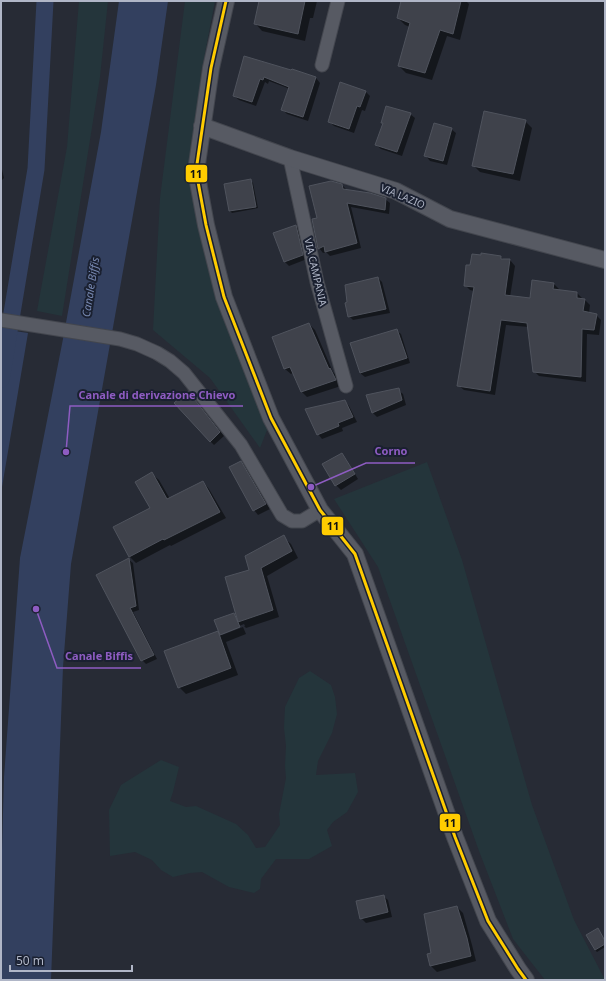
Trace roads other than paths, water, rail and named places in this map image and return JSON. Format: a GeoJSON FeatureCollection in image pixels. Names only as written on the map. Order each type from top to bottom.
{"type":"FeatureCollection","features":[{"type":"Feature","properties":{"kind":"street"},"geometry":{"type":"LineString","coordinates":[[226,1],[211,68],[196,172],[206,225],[224,297],[271,418],[320,510],[355,554],[455,837],[488,921],[526,980]]}},
{"type":"Feature","properties":{"kind":"street"},"geometry":{"type":"LineString","coordinates":[[322,65],[338,1]]}},
{"type":"Feature","properties":{"kind":"street","name":"VIA LAZIO"},"geometry":{"type":"LineString","coordinates":[[202,126],[290,158],[396,191],[450,218],[605,260]]}},
{"type":"Feature","properties":{"kind":"street","name":"VIA CAMPANIA"},"geometry":{"type":"LineString","coordinates":[[290,158],[317,282],[346,386]]}},
{"type":"Feature","properties":{"kind":"street"},"geometry":{"type":"LineString","coordinates":[[1,320],[120,339],[138,344],[157,353],[170,361],[184,373],[242,445],[282,515],[292,521],[302,521],[320,510]]}},
{"type":"Feature","properties":{"kind":"water"},"geometry":{"type":"Polygon","coordinates":[[[119,1],[168,1],[156,85],[71,564],[63,667],[51,980],[1,980],[1,885],[4,777],[20,558],[63,339],[101,132],[119,1]]]}},
{"type":"Feature","properties":{"kind":"water"},"geometry":{"type":"Polygon","coordinates":[[[1,329],[28,333],[1,493],[1,329]]]}},
{"type":"Feature","properties":{"kind":"waterway"},"geometry":{"type":"LineString","coordinates":[[1,379],[36,169],[45,1]]}},
{"type":"Feature","properties":{"kind":"place","name":"Canale di derivazione Chievo"},"geometry":{"type":"Point","coordinates":[66,452]}},
{"type":"Feature","properties":{"kind":"place","name":"Corno"},"geometry":{"type":"Point","coordinates":[311,487]}},
{"type":"Feature","properties":{"kind":"place","name":"Canale Biffis"},"geometry":{"type":"Point","coordinates":[36,609]}}]}
